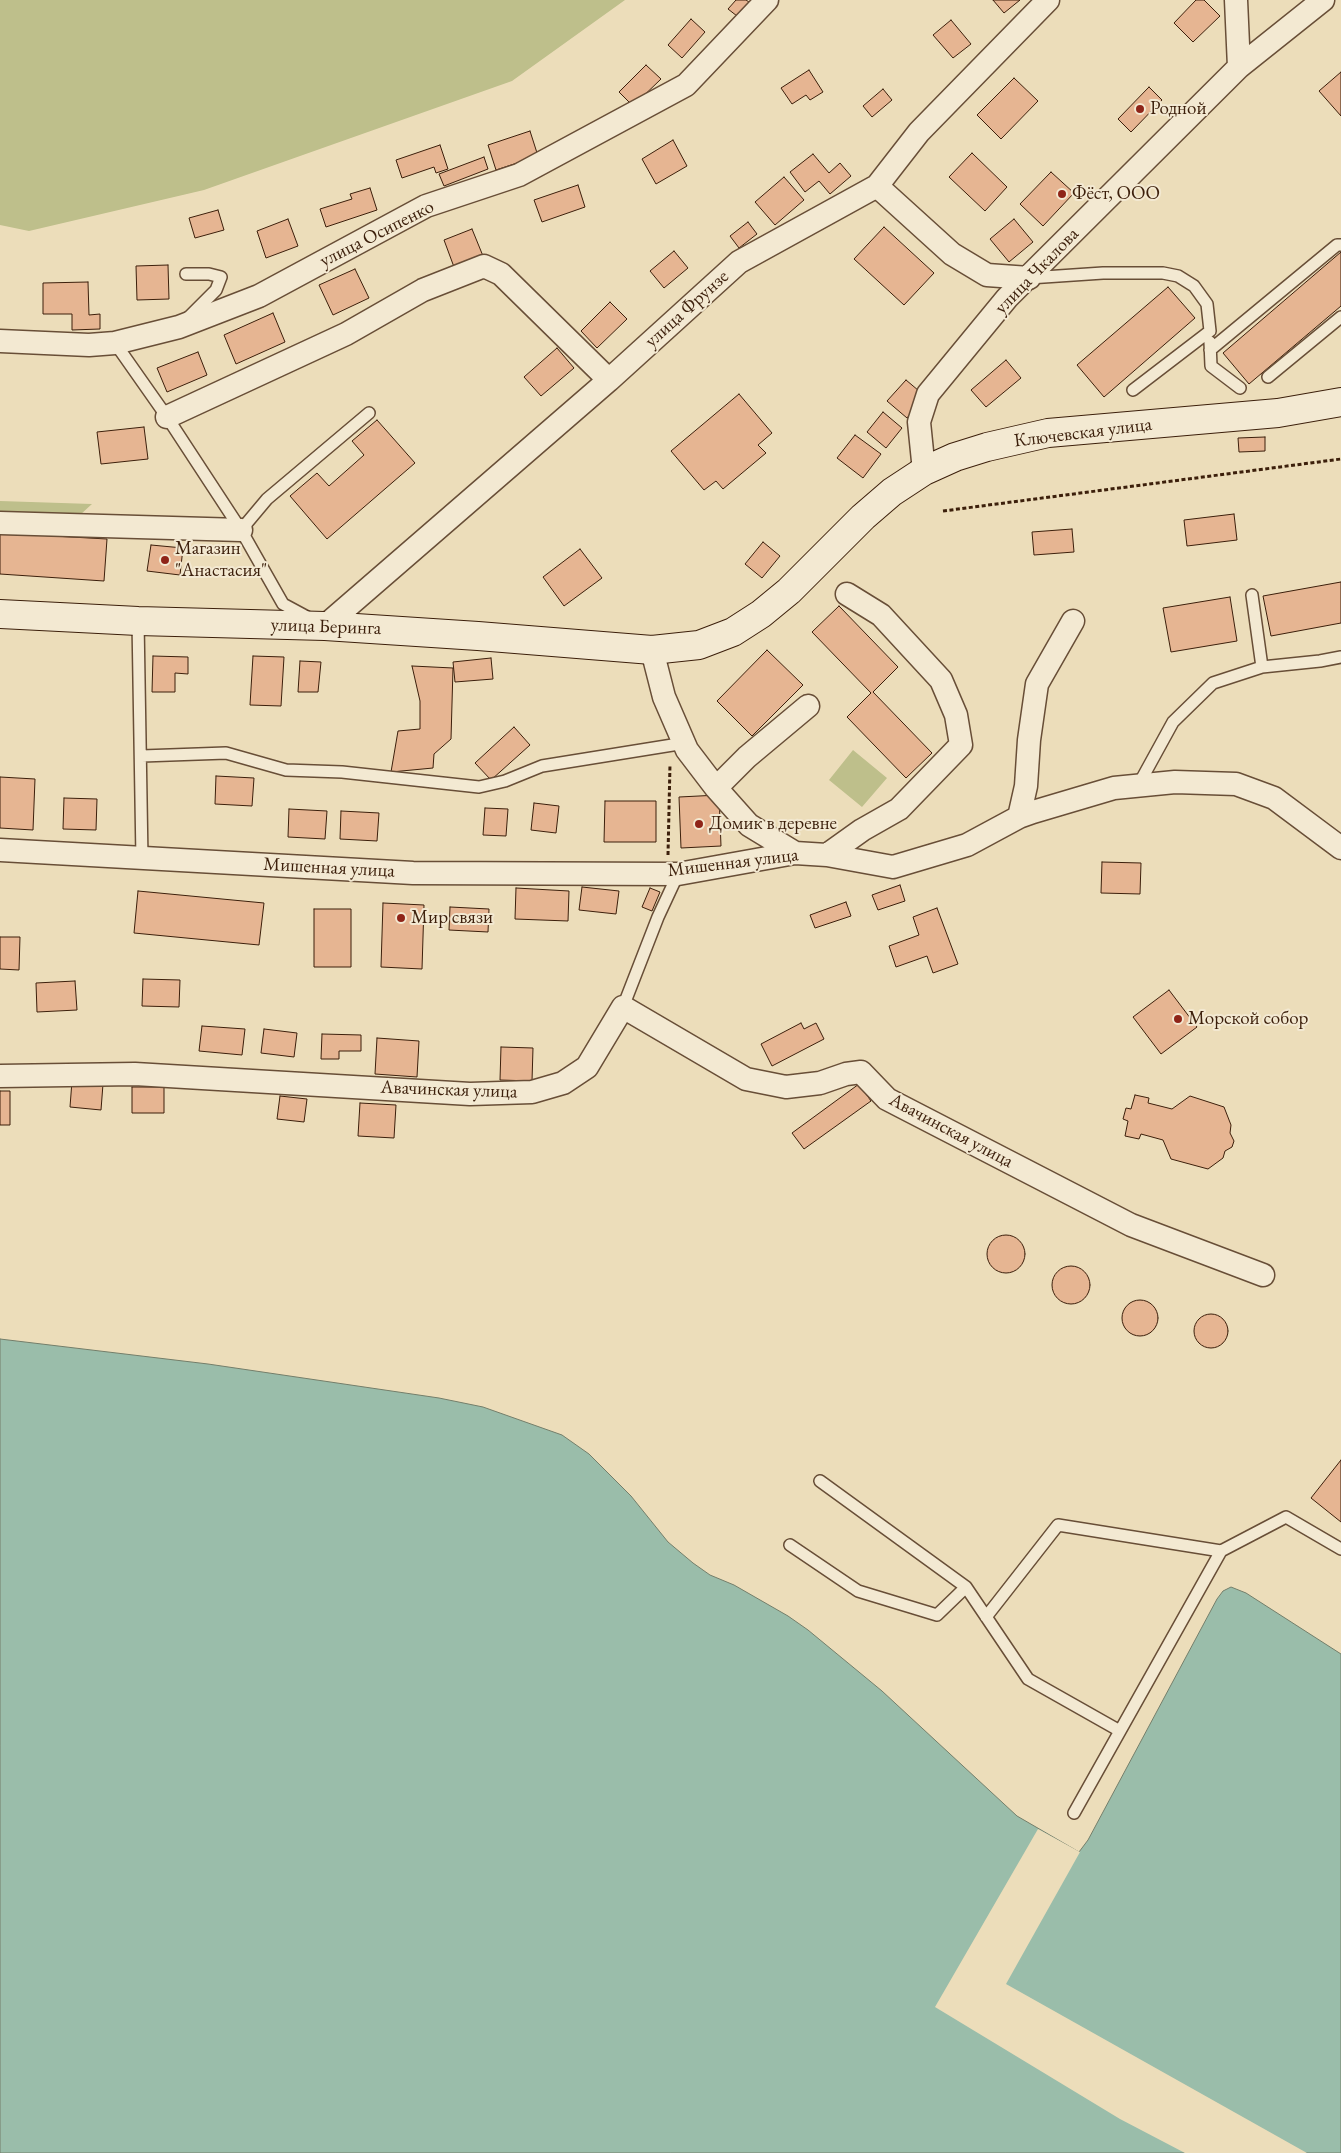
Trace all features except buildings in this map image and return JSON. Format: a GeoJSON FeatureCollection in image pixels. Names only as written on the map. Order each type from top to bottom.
{"type":"FeatureCollection","features":[{"type":"Feature","properties":{"kind":"main road","name":"Ключевская улица"},"geometry":{"type":"LineString","coordinates":[[652,650],[699,645],[733,632],[749,622],[789,591],[877,505],[924,471],[948,460],[987,447],[1048,433],[1278,413],[1341,402]]}},
{"type":"Feature","properties":{"kind":"main road","name":"улица Беринга"},"geometry":{"type":"LineString","coordinates":[[0,614],[138,621],[325,626],[652,650]]}},
{"type":"Feature","properties":{"kind":"street","name":"улица Осипенко"},"geometry":{"type":"LineString","coordinates":[[0,341],[89,345],[115,342],[179,327],[259,296],[426,206],[519,174],[686,85],[767,0]]}},
{"type":"Feature","properties":{"kind":"street","name":"улица Фрунзе"},"geometry":{"type":"LineString","coordinates":[[325,626],[609,380],[739,262],[877,186],[919,132],[1048,0]]}},
{"type":"Feature","properties":{"kind":"street"},"geometry":{"type":"LineString","coordinates":[[1236,0],[1239,67]]}},
{"type":"Feature","properties":{"kind":"street","name":"улица Чкалова"},"geometry":{"type":"LineString","coordinates":[[924,471],[919,422],[928,394],[1007,298],[1239,67],[1323,0]]}},
{"type":"Feature","properties":{"kind":"street"},"geometry":{"type":"LineString","coordinates":[[877,186],[952,254],[986,275],[1029,278]]}},
{"type":"Feature","properties":{"kind":"street"},"geometry":{"type":"LineString","coordinates":[[167,417],[346,334],[423,290],[484,266],[501,274],[609,380]]}},
{"type":"Feature","properties":{"kind":"street"},"geometry":{"type":"LineString","coordinates":[[0,523],[241,530]]}},
{"type":"Feature","properties":{"kind":"street"},"geometry":{"type":"LineString","coordinates":[[827,855],[862,830],[899,809],[961,745],[956,715],[941,680],[881,615],[847,594]]}},
{"type":"Feature","properties":{"kind":"street"},"geometry":{"type":"LineString","coordinates":[[1019,817],[1026,786],[1029,740],[1037,684],[1073,621]]}},
{"type":"Feature","properties":{"kind":"street"},"geometry":{"type":"LineString","coordinates":[[652,650],[664,698],[685,744],[716,788],[749,825],[795,853]]}},
{"type":"Feature","properties":{"kind":"street"},"geometry":{"type":"LineString","coordinates":[[716,788],[747,757],[808,706]]}},
{"type":"Feature","properties":{"kind":"street","name":"Мишенная улица"},"geometry":{"type":"LineString","coordinates":[[0,850],[413,873],[673,873],[795,853],[827,855],[893,867],[967,845],[1019,817],[1114,788],[1139,784],[1175,782],[1236,784],[1274,798],[1341,848]]}},
{"type":"Feature","properties":{"kind":"street","name":"Авачинская улица"},"geometry":{"type":"LineString","coordinates":[[0,1076],[135,1074],[470,1094],[532,1092],[563,1083],[587,1067],[623,1006],[746,1079],[786,1087],[820,1083],[846,1074],[861,1072],[887,1100],[1131,1225],[1263,1274]]}},
{"type":"Feature","properties":{"kind":"lane"},"geometry":{"type":"LineString","coordinates":[[1210,350],[1337,245],[1341,245]]}},
{"type":"Feature","properties":{"kind":"lane"},"geometry":{"type":"LineString","coordinates":[[1029,278],[1103,273],[1163,273],[1178,276],[1194,286],[1207,304],[1210,331],[1210,366],[1240,388]]}},
{"type":"Feature","properties":{"kind":"lane"},"geometry":{"type":"LineString","coordinates":[[179,327],[216,290],[221,276],[186,274]]}},
{"type":"Feature","properties":{"kind":"lane"},"geometry":{"type":"LineString","coordinates":[[1268,377],[1341,317]]}},
{"type":"Feature","properties":{"kind":"lane"},"geometry":{"type":"LineString","coordinates":[[1133,390],[1210,331]]}},
{"type":"Feature","properties":{"kind":"lane"},"geometry":{"type":"LineString","coordinates":[[115,342],[241,530],[283,604],[325,626]]}},
{"type":"Feature","properties":{"kind":"lane"},"geometry":{"type":"LineString","coordinates":[[241,530],[267,499],[369,413]]}},
{"type":"Feature","properties":{"kind":"lane"},"geometry":{"type":"LineString","coordinates":[[1252,595],[1262,667]]}},
{"type":"Feature","properties":{"kind":"lane"},"geometry":{"type":"LineString","coordinates":[[138,621],[142,756],[142,859]]}},
{"type":"Feature","properties":{"kind":"lane"},"geometry":{"type":"LineString","coordinates":[[1139,784],[1173,722],[1212,683],[1262,667],[1341,657]]}},
{"type":"Feature","properties":{"kind":"lane"},"geometry":{"type":"LineString","coordinates":[[142,756],[226,753],[286,770],[342,772],[479,787],[505,781],[542,766],[685,744]]}},
{"type":"Feature","properties":{"kind":"lane"},"geometry":{"type":"LineString","coordinates":[[623,1006],[673,873]]}},
{"type":"Feature","properties":{"kind":"lane"},"geometry":{"type":"LineString","coordinates":[[820,1481],[966,1587],[1028,1679],[1120,1732]]}},
{"type":"Feature","properties":{"kind":"lane"},"geometry":{"type":"LineString","coordinates":[[1074,1813],[1220,1552],[1286,1517],[1341,1549]]}},
{"type":"Feature","properties":{"kind":"lane"},"geometry":{"type":"LineString","coordinates":[[986,1617],[1058,1525],[1220,1552]]}},
{"type":"Feature","properties":{"kind":"lane"},"geometry":{"type":"LineString","coordinates":[[790,1545],[858,1591],[937,1615],[966,1587]]}},
{"type":"Feature","properties":{"kind":"path"},"geometry":{"type":"LineString","coordinates":[[942,511],[1341,459]]}},
{"type":"Feature","properties":{"kind":"path"},"geometry":{"type":"LineString","coordinates":[[669,760],[673,873]]}},
{"type":"Feature","properties":{"kind":"shaded area"},"geometry":{"type":"Polygon","coordinates":[[[0,0],[625,0],[512,81],[204,190],[29,231],[0,225],[0,0]]]}},
{"type":"Feature","properties":{"kind":"shaded area"},"geometry":{"type":"Polygon","coordinates":[[[0,501],[92,504],[69,525],[0,523],[0,501]]]}},
{"type":"Feature","properties":{"kind":"shaded area"},"geometry":{"type":"Polygon","coordinates":[[[853,750],[887,778],[862,807],[829,780],[853,750]]]}},
{"type":"Feature","properties":{"kind":"shaded area"},"geometry":{"type":"Polygon","coordinates":[[[0,1339],[208,1364],[439,1398],[483,1407],[562,1435],[589,1454],[631,1496],[668,1542],[693,1563],[710,1575],[734,1585],[788,1616],[808,1630],[882,1691],[1017,1816],[1079,1852],[1088,1840],[1217,1599],[1223,1591],[1231,1587],[1246,1593],[1341,1654],[1341,2153],[0,2153],[0,1339]]]}},
{"type":"Feature","properties":{"kind":"pier"},"geometry":{"type":"Polygon","coordinates":[[[1038,1829],[1080,1852],[1006,1984],[1307,2153],[1185,2153],[1120,2119],[935,2007],[1038,1829]]]}},
{"type":"Feature","properties":{"kind":"place","name":"Родной"},"geometry":{"type":"Point","coordinates":[1140,109]}},
{"type":"Feature","properties":{"kind":"place","name":"Фёст, ООО"},"geometry":{"type":"Point","coordinates":[1062,194]}},
{"type":"Feature","properties":{"kind":"place","name":"Магазин \"Анастасия\""},"geometry":{"type":"Point","coordinates":[165,560]}},
{"type":"Feature","properties":{"kind":"place","name":"Домик в деревне"},"geometry":{"type":"Point","coordinates":[699,824]}},
{"type":"Feature","properties":{"kind":"place","name":"Мир связи"},"geometry":{"type":"Point","coordinates":[401,918]}},
{"type":"Feature","properties":{"kind":"place","name":"Морской собор"},"geometry":{"type":"Point","coordinates":[1178,1019]}}]}
